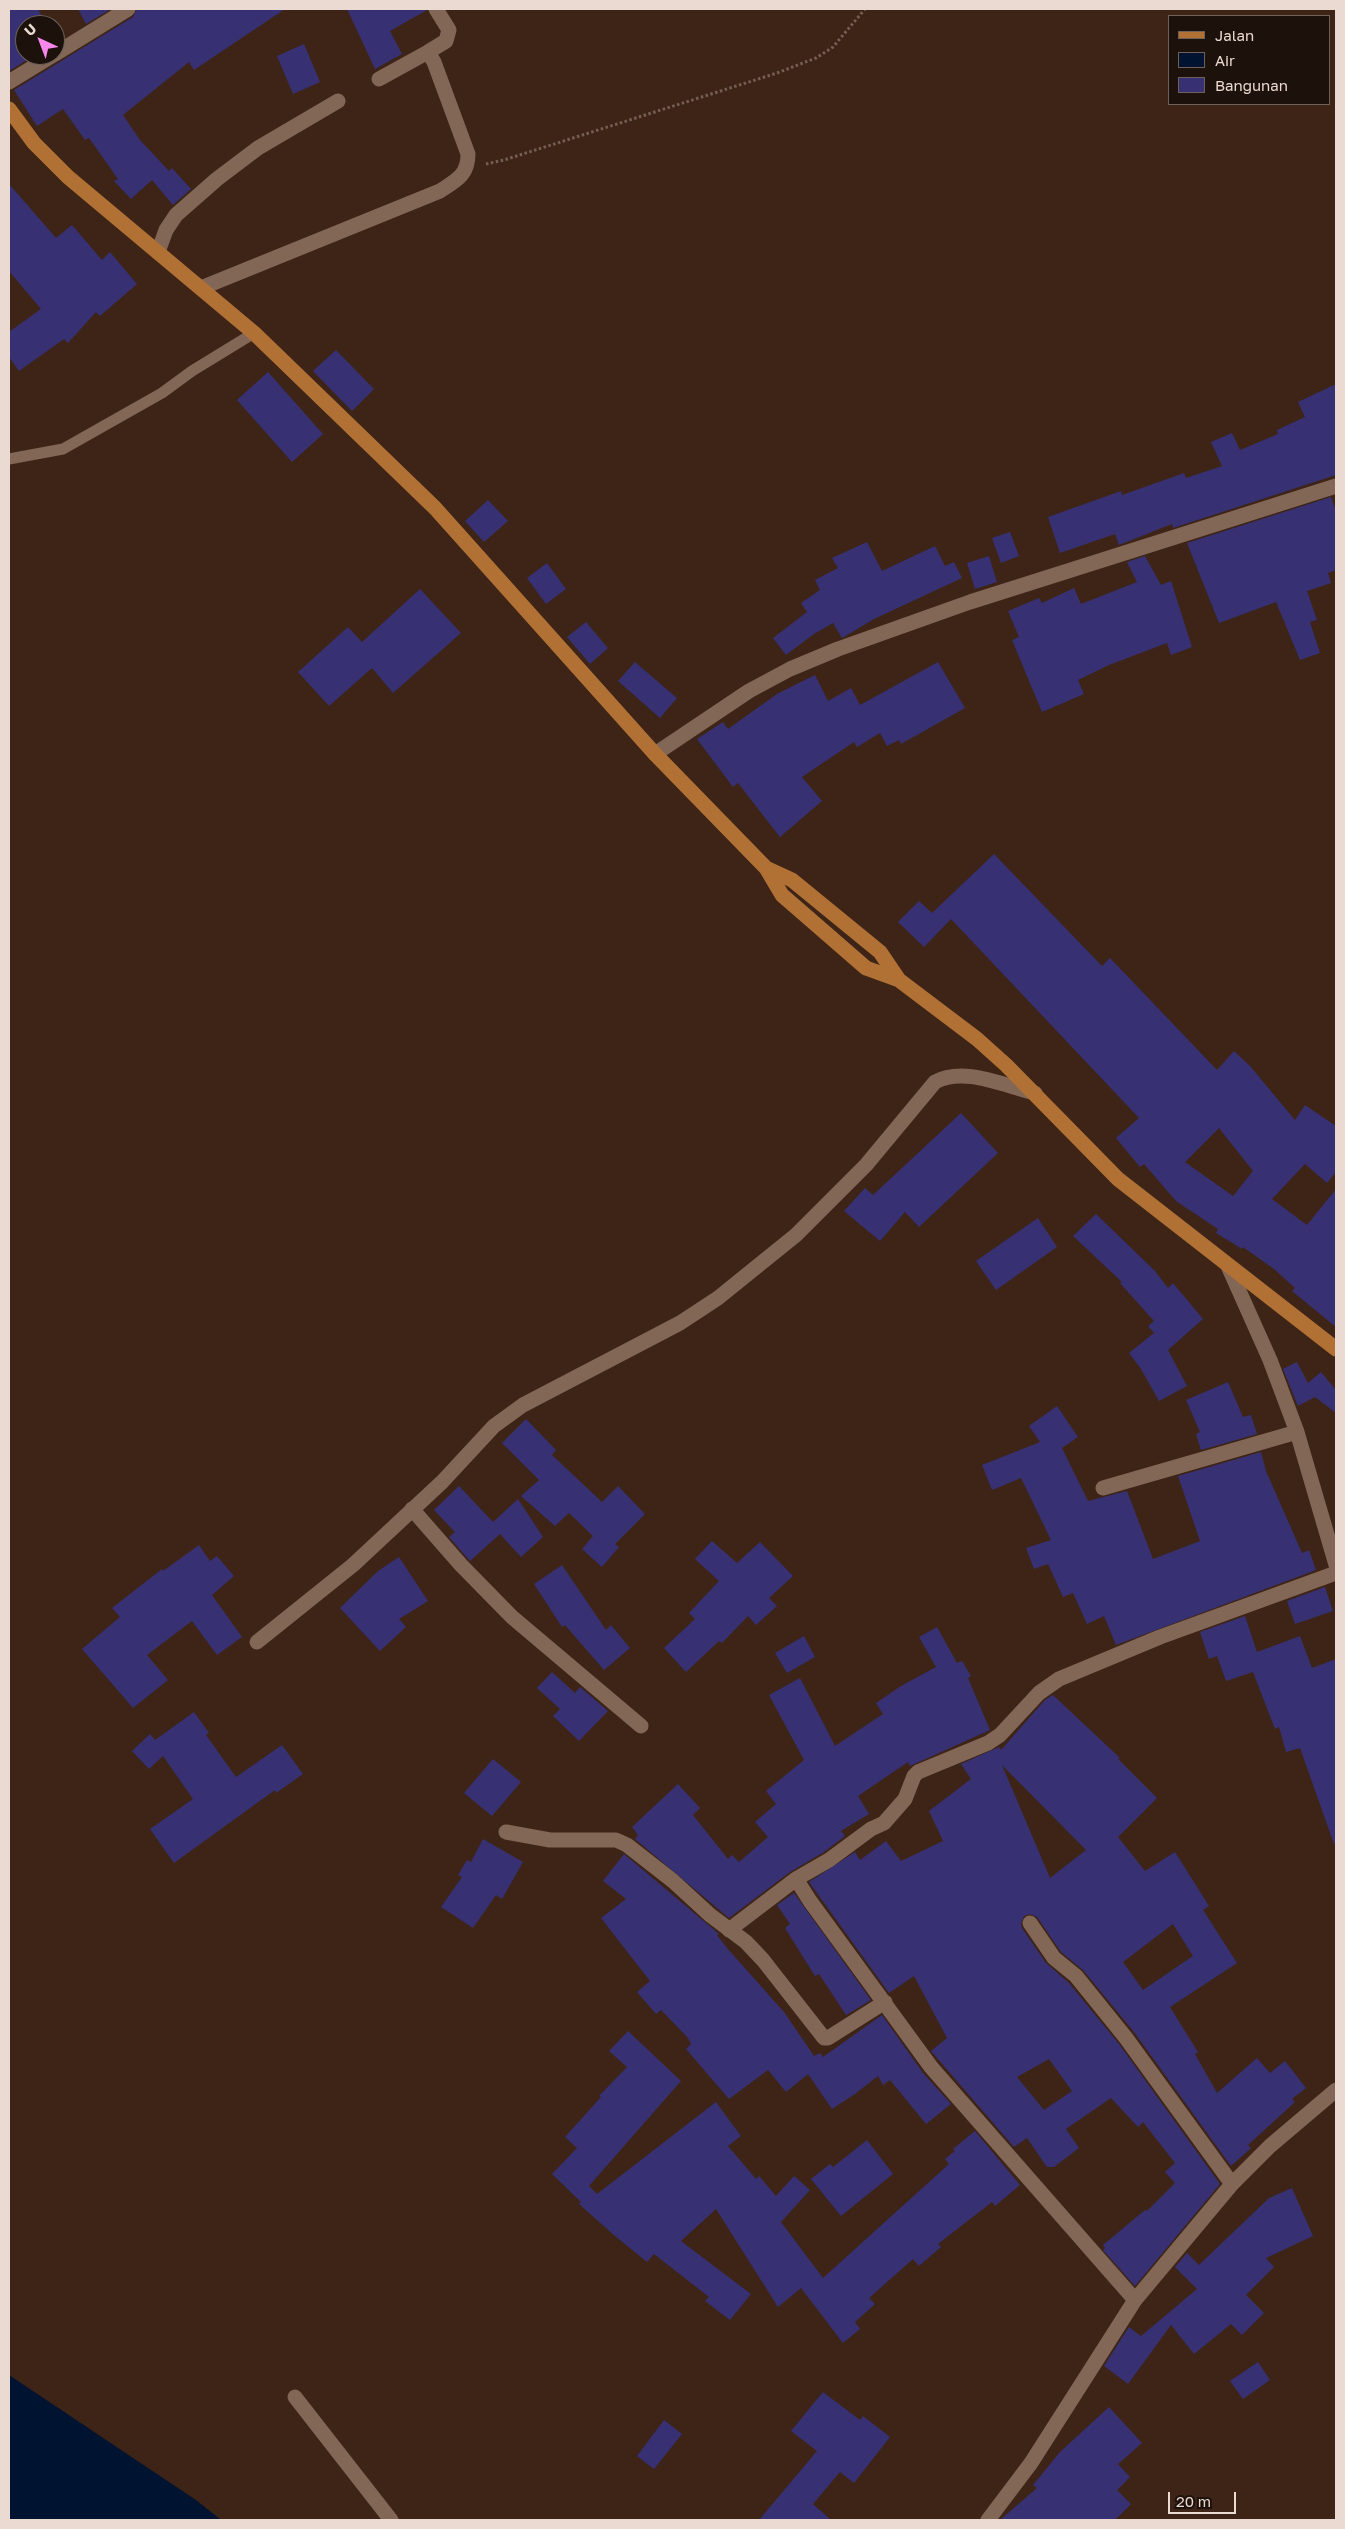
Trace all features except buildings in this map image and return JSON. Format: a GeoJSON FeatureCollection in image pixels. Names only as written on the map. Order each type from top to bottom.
{"type":"FeatureCollection","features":[{"type":"Feature","properties":{"kind":"main road"},"geometry":{"type":"LineString","coordinates":[[9,109],[34,143],[68,177],[254,333],[435,508],[655,754],[766,868],[782,895],[866,968],[899,980],[977,1039],[1035,1093],[1118,1180],[1336,1349]]}},
{"type":"Feature","properties":{"kind":"main road"},"geometry":{"type":"LineString","coordinates":[[766,868],[792,880],[880,952],[899,980]]}},
{"type":"Feature","properties":{"kind":"street"},"geometry":{"type":"LineString","coordinates":[[65,47],[128,9]]}},
{"type":"Feature","properties":{"kind":"street"},"geometry":{"type":"LineString","coordinates":[[379,79],[446,40],[449,30],[436,9]]}},
{"type":"Feature","properties":{"kind":"street"},"geometry":{"type":"LineString","coordinates":[[202,288],[440,191],[457,181],[468,167],[468,154],[434,62],[428,52]]}},
{"type":"Feature","properties":{"kind":"street"},"geometry":{"type":"LineString","coordinates":[[9,82],[36,65]]}},
{"type":"Feature","properties":{"kind":"street"},"geometry":{"type":"LineString","coordinates":[[158,252],[166,230],[176,215],[217,179],[258,148],[338,102]]}},
{"type":"Feature","properties":{"kind":"street"},"geometry":{"type":"LineString","coordinates":[[655,754],[749,690],[790,669],[838,649],[970,602],[1336,486]]}},
{"type":"Feature","properties":{"kind":"street"},"geometry":{"type":"LineString","coordinates":[[257,1642],[353,1565],[412,1509],[494,1426],[516,1410],[680,1323],[718,1298],[796,1235],[866,1165],[935,1082],[945,1076],[960,1075],[1035,1093]]}},
{"type":"Feature","properties":{"kind":"street"},"geometry":{"type":"LineString","coordinates":[[1228,1266],[1270,1360],[1297,1432],[1336,1565]]}},
{"type":"Feature","properties":{"kind":"street"},"geometry":{"type":"LineString","coordinates":[[1103,1488],[1297,1432]]}},
{"type":"Feature","properties":{"kind":"street"},"geometry":{"type":"LineString","coordinates":[[412,1509],[461,1565],[512,1617],[641,1726]]}},
{"type":"Feature","properties":{"kind":"street"},"geometry":{"type":"LineString","coordinates":[[729,1930],[796,1879],[829,1860],[871,1829],[884,1823],[905,1799],[914,1776],[918,1772],[988,1743],[1000,1735],[1039,1694],[1059,1679],[1160,1637],[1336,1573]]}},
{"type":"Feature","properties":{"kind":"street"},"geometry":{"type":"LineString","coordinates":[[506,1832],[550,1840],[616,1840],[627,1845],[746,1942],[763,1960],[824,2038],[828,2038],[885,2002]]}},
{"type":"Feature","properties":{"kind":"street"},"geometry":{"type":"LineString","coordinates":[[796,1879],[931,2067],[1135,2300]]}},
{"type":"Feature","properties":{"kind":"street"},"geometry":{"type":"LineString","coordinates":[[1030,1923],[1054,1958],[1076,1976],[1126,2038],[1232,2184]]}},
{"type":"Feature","properties":{"kind":"street"},"geometry":{"type":"LineString","coordinates":[[988,2520],[1031,2464],[1135,2300],[1232,2184],[1291,2127],[1336,2090]]}},
{"type":"Feature","properties":{"kind":"street"},"geometry":{"type":"LineString","coordinates":[[295,2397],[391,2520]]}},
{"type":"Feature","properties":{"kind":"lane"},"geometry":{"type":"LineString","coordinates":[[9,460],[63,449],[162,393],[192,371],[254,333]]}},
{"type":"Feature","properties":{"kind":"path"},"geometry":{"type":"LineString","coordinates":[[468,167],[504,160],[567,141],[816,58],[833,46],[865,9]]}},
{"type":"Feature","properties":{"kind":"water"},"geometry":{"type":"Polygon","coordinates":[[[9,2375],[196,2500],[221,2520],[9,2520],[9,2375]]]}}]}
